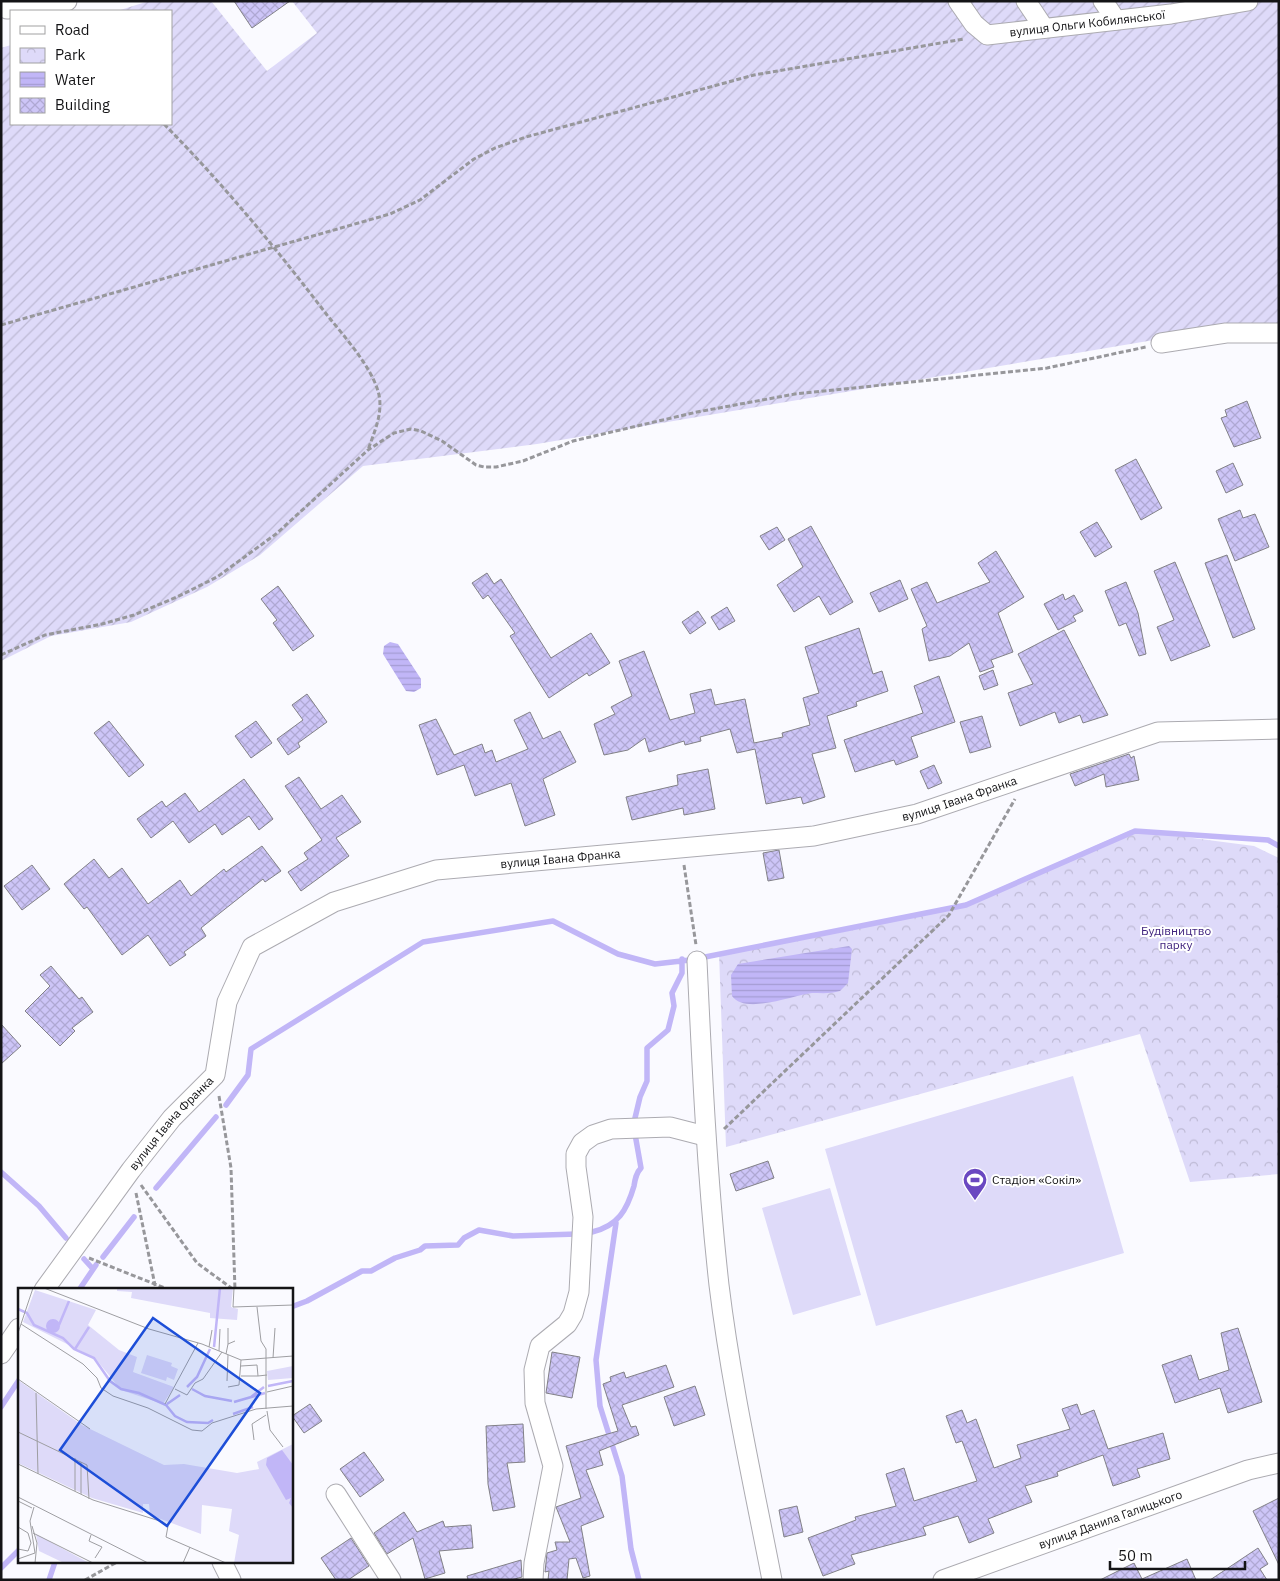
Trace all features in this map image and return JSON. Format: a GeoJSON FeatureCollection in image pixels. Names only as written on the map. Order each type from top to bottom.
{"type":"FeatureCollection","features":[{"type":"Feature","properties":{"kind":"street"},"geometry":{"type":"LineString","coordinates":[[1,6],[7,9],[67,1]]}},
{"type":"Feature","properties":{"kind":"street"},"geometry":{"type":"LineString","coordinates":[[958,1],[974,24],[987,35]]}},
{"type":"Feature","properties":{"kind":"street"},"geometry":{"type":"LineString","coordinates":[[1026,1],[1044,28]]}},
{"type":"Feature","properties":{"kind":"street"},"geometry":{"type":"LineString","coordinates":[[1103,1],[1116,20]]}},
{"type":"Feature","properties":{"kind":"street","name":"вулиця Ольги Кобилянської"},"geometry":{"type":"LineString","coordinates":[[987,35],[1171,14],[1248,1]]}},
{"type":"Feature","properties":{"kind":"street"},"geometry":{"type":"LineString","coordinates":[[1161,343],[1226,333],[1279,333]]}},
{"type":"Feature","properties":{"kind":"street","name":"вулиця Івана Франка"},"geometry":{"type":"LineString","coordinates":[[45,1288],[71,1250],[218,1057],[227,1002],[252,947],[334,902],[436,870],[824,834],[917,814],[1158,732],[1279,729]]}},
{"type":"Feature","properties":{"kind":"street"},"geometry":{"type":"LineString","coordinates":[[697,961],[706,1141],[720,1287],[736,1393],[772,1580]]}},
{"type":"Feature","properties":{"kind":"street"},"geometry":{"type":"LineString","coordinates":[[533,1580],[534,1563],[553,1466],[535,1403],[534,1370],[540,1346],[567,1324],[573,1314],[578,1292],[584,1217],[576,1167],[576,1154],[582,1143],[593,1135],[611,1129],[670,1126],[706,1141]]}},
{"type":"Feature","properties":{"kind":"street"},"geometry":{"type":"LineString","coordinates":[[1,1354],[18,1329]]}},
{"type":"Feature","properties":{"kind":"street","name":"вулиця Данила Галицького"},"geometry":{"type":"LineString","coordinates":[[943,1580],[1239,1474],[1279,1463]]}},
{"type":"Feature","properties":{"kind":"street"},"geometry":{"type":"LineString","coordinates":[[336,1494],[391,1580]]}},
{"type":"Feature","properties":{"kind":"street"},"geometry":{"type":"LineString","coordinates":[[223,1564],[232,1580]]}},
{"type":"Feature","properties":{"kind":"path"},"geometry":{"type":"LineString","coordinates":[[1,325],[274,246],[350,227],[390,214],[420,200],[474,159],[495,148],[526,137],[754,75],[987,35]]}},
{"type":"Feature","properties":{"kind":"path"},"geometry":{"type":"LineString","coordinates":[[165,125],[239,204],[360,357],[378,389],[380,405],[378,421],[368,450]]}},
{"type":"Feature","properties":{"kind":"path"},"geometry":{"type":"LineString","coordinates":[[1,655],[45,635],[102,624],[134,615],[218,577],[276,534],[368,450],[394,433],[411,429],[442,441],[476,465],[484,468],[496,467],[523,461],[573,440],[696,412],[795,394],[1047,368],[1161,343]]}},
{"type":"Feature","properties":{"kind":"path"},"geometry":{"type":"LineString","coordinates":[[706,1141],[949,915],[960,900],[1028,776]]}},
{"type":"Feature","properties":{"kind":"path"},"geometry":{"type":"LineString","coordinates":[[681,847],[696,940]]}},
{"type":"Feature","properties":{"kind":"path"},"geometry":{"type":"LineString","coordinates":[[218,1057],[231,1168],[235,1288]]}},
{"type":"Feature","properties":{"kind":"path"},"geometry":{"type":"LineString","coordinates":[[131,1170],[156,1288]]}},
{"type":"Feature","properties":{"kind":"path"},"geometry":{"type":"LineString","coordinates":[[131,1170],[197,1263],[232,1288]]}},
{"type":"Feature","properties":{"kind":"path"},"geometry":{"type":"LineString","coordinates":[[71,1250],[165,1288]]}},
{"type":"Feature","properties":{"kind":"path"},"geometry":{"type":"LineString","coordinates":[[85,1580],[113,1564]]}},
{"type":"Feature","properties":{"kind":"green space"},"geometry":{"type":"Polygon","coordinates":[[[149,1],[211,1],[267,71],[317,33],[292,1],[1279,1],[1279,325],[1243,325],[537,444],[363,466],[260,555],[207,587],[131,622],[51,636],[1,661],[1,48],[10,45],[10,125],[172,125],[172,10],[120,10],[149,1]]]}},
{"type":"Feature","properties":{"kind":"green space","name":"Будівництво парку"},"geometry":{"type":"Polygon","coordinates":[[[1131,830],[1254,846],[1279,858],[1279,1174],[1190,1182],[1140,1034],[726,1147],[719,953],[963,904],[1131,830]]]}},
{"type":"Feature","properties":{"kind":"green space","name":"Стадіон «Сокіл»"},"geometry":{"type":"Polygon","coordinates":[[[1073,1076],[1124,1253],[876,1326],[825,1149],[1073,1076]]]}},
{"type":"Feature","properties":{"kind":"green space"},"geometry":{"type":"Polygon","coordinates":[[[830,1188],[861,1295],[793,1315],[762,1208],[830,1188]]]}},
{"type":"Feature","properties":{"kind":"water"},"geometry":{"type":"Polygon","coordinates":[[[390,642],[398,644],[421,679],[421,688],[414,692],[406,691],[383,654],[384,646],[390,642]]]}},
{"type":"Feature","properties":{"kind":"water"},"geometry":{"type":"Polygon","coordinates":[[[849,946],[852,949],[848,983],[840,991],[812,993],[758,1004],[747,1004],[738,1001],[732,996],[731,975],[738,964],[849,946]]]}},
{"type":"Feature","properties":{"kind":"building"},"geometry":{"type":"Polygon","coordinates":[[[234,1],[290,1],[252,28],[234,1]]]}},
{"type":"Feature","properties":{"kind":"building"},"geometry":{"type":"Polygon","coordinates":[[[1247,401],[1261,438],[1234,447],[1221,418],[1227,416],[1225,410],[1247,401]]]}},
{"type":"Feature","properties":{"kind":"building"},"geometry":{"type":"Polygon","coordinates":[[[1136,459],[1162,508],[1141,520],[1115,470],[1136,459]]]}},
{"type":"Feature","properties":{"kind":"building"},"geometry":{"type":"Polygon","coordinates":[[[1233,463],[1243,485],[1226,493],[1216,471],[1233,463]]]}},
{"type":"Feature","properties":{"kind":"building"},"geometry":{"type":"Polygon","coordinates":[[[1240,510],[1243,518],[1255,514],[1269,547],[1235,561],[1218,519],[1240,510]]]}},
{"type":"Feature","properties":{"kind":"building"},"geometry":{"type":"Polygon","coordinates":[[[1097,522],[1112,547],[1095,557],[1080,532],[1097,522]]]}},
{"type":"Feature","properties":{"kind":"building"},"geometry":{"type":"Polygon","coordinates":[[[811,526],[853,602],[830,615],[819,596],[794,612],[777,585],[803,567],[788,539],[811,526]]]}},
{"type":"Feature","properties":{"kind":"building"},"geometry":{"type":"Polygon","coordinates":[[[777,527],[785,540],[769,550],[760,536],[777,527]]]}},
{"type":"Feature","properties":{"kind":"building"},"geometry":{"type":"Polygon","coordinates":[[[996,551],[1024,597],[998,613],[1013,652],[991,660],[994,667],[980,672],[969,643],[950,656],[929,661],[922,629],[927,626],[911,589],[927,582],[937,603],[990,582],[978,563],[996,551]]]}},
{"type":"Feature","properties":{"kind":"building"},"geometry":{"type":"Polygon","coordinates":[[[1227,555],[1255,629],[1233,638],[1205,563],[1227,555]]]}},
{"type":"Feature","properties":{"kind":"building"},"geometry":{"type":"Polygon","coordinates":[[[1175,562],[1210,646],[1171,661],[1157,627],[1174,620],[1154,571],[1175,562]]]}},
{"type":"Feature","properties":{"kind":"building"},"geometry":{"type":"Polygon","coordinates":[[[487,573],[494,584],[501,579],[551,658],[591,633],[610,663],[589,676],[587,673],[549,698],[510,636],[515,633],[488,595],[483,599],[472,583],[487,573]]]}},
{"type":"Feature","properties":{"kind":"building"},"geometry":{"type":"Polygon","coordinates":[[[900,580],[908,599],[879,612],[870,593],[900,580]]]}},
{"type":"Feature","properties":{"kind":"building"},"geometry":{"type":"Polygon","coordinates":[[[1126,582],[1138,613],[1146,654],[1139,656],[1126,623],[1119,626],[1105,591],[1126,582]]]}},
{"type":"Feature","properties":{"kind":"building"},"geometry":{"type":"Polygon","coordinates":[[[278,586],[314,636],[293,651],[273,623],[277,620],[261,599],[278,586]]]}},
{"type":"Feature","properties":{"kind":"building"},"geometry":{"type":"Polygon","coordinates":[[[1063,594],[1065,600],[1074,595],[1083,611],[1073,616],[1076,621],[1058,630],[1044,604],[1063,594]]]}},
{"type":"Feature","properties":{"kind":"building"},"geometry":{"type":"Polygon","coordinates":[[[727,607],[735,621],[719,630],[711,617],[727,607]]]}},
{"type":"Feature","properties":{"kind":"building"},"geometry":{"type":"Polygon","coordinates":[[[698,611],[706,623],[690,634],[682,622],[698,611]]]}},
{"type":"Feature","properties":{"kind":"building"},"geometry":{"type":"Polygon","coordinates":[[[859,628],[873,674],[882,671],[888,691],[856,702],[857,706],[827,716],[836,748],[812,754],[825,797],[803,804],[801,797],[766,804],[755,749],[737,753],[730,729],[700,737],[701,741],[685,745],[684,741],[649,752],[645,738],[628,750],[604,755],[594,724],[615,714],[611,707],[632,696],[619,661],[644,651],[670,720],[695,713],[690,694],[711,689],[715,705],[745,699],[754,743],[783,737],[782,733],[810,725],[803,698],[819,693],[805,647],[859,628]]]}},
{"type":"Feature","properties":{"kind":"building"},"geometry":{"type":"Polygon","coordinates":[[[1064,630],[1108,715],[1083,723],[1080,715],[1059,723],[1055,712],[1020,726],[1008,693],[1033,684],[1018,654],[1064,630]]]}},
{"type":"Feature","properties":{"kind":"building"},"geometry":{"type":"Polygon","coordinates":[[[993,670],[998,685],[984,690],[979,676],[993,670]]]}},
{"type":"Feature","properties":{"kind":"building"},"geometry":{"type":"Polygon","coordinates":[[[939,676],[955,722],[911,737],[918,757],[896,765],[894,760],[855,772],[844,740],[923,713],[914,686],[939,676]]]}},
{"type":"Feature","properties":{"kind":"building"},"geometry":{"type":"Polygon","coordinates":[[[307,694],[327,722],[298,743],[300,747],[288,755],[277,739],[303,720],[292,705],[307,694]]]}},
{"type":"Feature","properties":{"kind":"building"},"geometry":{"type":"Polygon","coordinates":[[[530,712],[543,739],[560,731],[576,762],[543,779],[555,815],[525,826],[511,783],[475,796],[464,765],[437,775],[419,725],[436,719],[454,755],[482,744],[485,753],[492,750],[496,762],[528,749],[514,720],[530,712]]]}},
{"type":"Feature","properties":{"kind":"building"},"geometry":{"type":"Polygon","coordinates":[[[982,716],[991,747],[970,753],[960,722],[982,716]]]}},
{"type":"Feature","properties":{"kind":"building"},"geometry":{"type":"Polygon","coordinates":[[[109,721],[144,765],[129,777],[94,733],[109,721]]]}},
{"type":"Feature","properties":{"kind":"building"},"geometry":{"type":"Polygon","coordinates":[[[256,721],[272,743],[251,758],[235,736],[256,721]]]}},
{"type":"Feature","properties":{"kind":"building"},"geometry":{"type":"Polygon","coordinates":[[[1129,754],[1131,758],[1134,756],[1139,780],[1106,787],[1104,774],[1075,786],[1070,774],[1129,754]]]}},
{"type":"Feature","properties":{"kind":"building"},"geometry":{"type":"Polygon","coordinates":[[[934,765],[942,783],[928,789],[920,771],[934,765]]]}},
{"type":"Feature","properties":{"kind":"building"},"geometry":{"type":"Polygon","coordinates":[[[708,769],[715,809],[684,815],[683,808],[632,820],[626,797],[678,785],[677,775],[708,769]]]}},
{"type":"Feature","properties":{"kind":"building"},"geometry":{"type":"Polygon","coordinates":[[[299,777],[321,809],[342,795],[361,822],[336,838],[349,856],[301,891],[288,872],[308,859],[304,853],[322,840],[285,786],[299,777]]]}},
{"type":"Feature","properties":{"kind":"building"},"geometry":{"type":"Polygon","coordinates":[[[244,779],[273,819],[259,830],[249,816],[222,835],[215,824],[189,843],[173,821],[151,838],[137,819],[162,801],[166,807],[185,793],[199,812],[244,779]]]}},
{"type":"Feature","properties":{"kind":"building"},"geometry":{"type":"Polygon","coordinates":[[[262,846],[281,871],[265,882],[263,879],[201,928],[206,936],[184,952],[186,955],[170,966],[148,935],[122,955],[87,907],[84,909],[64,884],[94,859],[109,878],[122,868],[148,904],[180,880],[191,896],[224,869],[226,872],[262,846]]]}},
{"type":"Feature","properties":{"kind":"building"},"geometry":{"type":"Polygon","coordinates":[[[779,850],[784,878],[768,881],[763,853],[779,850]]]}},
{"type":"Feature","properties":{"kind":"building"},"geometry":{"type":"Polygon","coordinates":[[[32,865],[50,889],[22,910],[4,886],[32,865]]]}},
{"type":"Feature","properties":{"kind":"building"},"geometry":{"type":"Polygon","coordinates":[[[51,966],[79,999],[82,997],[93,1012],[72,1028],[75,1031],[60,1046],[25,1011],[50,986],[40,975],[51,966]]]}},
{"type":"Feature","properties":{"kind":"building"},"geometry":{"type":"Polygon","coordinates":[[[1,1024],[21,1046],[1,1064],[1,1024]]]}},
{"type":"Feature","properties":{"kind":"building"},"geometry":{"type":"Polygon","coordinates":[[[768,1161],[774,1178],[736,1191],[730,1174],[768,1161]]]}},
{"type":"Feature","properties":{"kind":"building"},"geometry":{"type":"Polygon","coordinates":[[[1238,1328],[1262,1402],[1228,1413],[1220,1388],[1175,1403],[1162,1365],[1191,1355],[1199,1380],[1229,1370],[1221,1333],[1238,1328]]]}},
{"type":"Feature","properties":{"kind":"building"},"geometry":{"type":"Polygon","coordinates":[[[552,1352],[580,1357],[572,1398],[546,1393],[552,1352]]]}},
{"type":"Feature","properties":{"kind":"building"},"geometry":{"type":"Polygon","coordinates":[[[666,1365],[674,1387],[622,1405],[631,1427],[636,1426],[639,1435],[599,1451],[603,1465],[586,1470],[604,1517],[581,1526],[590,1576],[583,1578],[576,1558],[569,1559],[567,1580],[548,1580],[549,1571],[545,1572],[547,1553],[557,1550],[555,1542],[570,1542],[556,1507],[581,1498],[566,1446],[618,1431],[603,1384],[611,1381],[610,1377],[624,1372],[626,1378],[666,1365]]]}},
{"type":"Feature","properties":{"kind":"building"},"geometry":{"type":"Polygon","coordinates":[[[695,1386],[705,1415],[674,1426],[664,1397],[695,1386]]]}},
{"type":"Feature","properties":{"kind":"building"},"geometry":{"type":"Polygon","coordinates":[[[310,1404],[322,1421],[304,1433],[292,1416],[310,1404]]]}},
{"type":"Feature","properties":{"kind":"building"},"geometry":{"type":"Polygon","coordinates":[[[1077,1404],[1081,1415],[1094,1410],[1108,1449],[1163,1433],[1170,1459],[1137,1469],[1140,1477],[1113,1486],[1103,1455],[1057,1472],[1058,1476],[1025,1486],[1032,1502],[988,1519],[994,1533],[969,1543],[958,1516],[923,1527],[926,1535],[851,1555],[855,1564],[823,1576],[808,1538],[856,1520],[855,1517],[896,1506],[886,1474],[904,1468],[914,1501],[977,1481],[962,1441],[956,1443],[946,1416],[962,1410],[967,1423],[976,1419],[994,1468],[1021,1458],[1017,1445],[1070,1429],[1062,1409],[1077,1404]]]}},
{"type":"Feature","properties":{"kind":"building"},"geometry":{"type":"Polygon","coordinates":[[[523,1424],[525,1462],[507,1463],[515,1507],[493,1511],[488,1484],[486,1426],[523,1424]]]}},
{"type":"Feature","properties":{"kind":"building"},"geometry":{"type":"Polygon","coordinates":[[[364,1452],[384,1480],[360,1497],[340,1469],[364,1452]]]}},
{"type":"Feature","properties":{"kind":"building"},"geometry":{"type":"Polygon","coordinates":[[[1279,1498],[1279,1565],[1253,1511],[1279,1498]]]}},
{"type":"Feature","properties":{"kind":"building"},"geometry":{"type":"Polygon","coordinates":[[[797,1506],[803,1532],[784,1537],[779,1510],[797,1506]]]}},
{"type":"Feature","properties":{"kind":"building"},"geometry":{"type":"Polygon","coordinates":[[[404,1512],[417,1532],[443,1521],[445,1527],[471,1525],[473,1548],[439,1551],[445,1573],[425,1579],[413,1538],[387,1554],[374,1533],[404,1512]]]}},
{"type":"Feature","properties":{"kind":"building"},"geometry":{"type":"Polygon","coordinates":[[[351,1538],[369,1566],[348,1580],[336,1580],[321,1558],[351,1538]]]}},
{"type":"Feature","properties":{"kind":"building"},"geometry":{"type":"Polygon","coordinates":[[[1258,1548],[1268,1564],[1260,1569],[1267,1580],[1210,1580],[1258,1548]]]}},
{"type":"Feature","properties":{"kind":"building"},"geometry":{"type":"Polygon","coordinates":[[[1187,1559],[1196,1580],[1100,1580],[1134,1563],[1142,1579],[1187,1559]]]}},
{"type":"Feature","properties":{"kind":"building"},"geometry":{"type":"Polygon","coordinates":[[[521,1560],[522,1577],[511,1580],[468,1580],[467,1576],[521,1560]]]}},
{"type":"Feature","properties":{"kind":"waterway"},"geometry":{"type":"LineString","coordinates":[[226,1105],[248,1075],[251,1049],[423,942],[553,921],[618,954],[655,964],[690,960],[966,905],[1135,831],[1268,840],[1279,846]]}},
{"type":"Feature","properties":{"kind":"waterway"},"geometry":{"type":"LineString","coordinates":[[635,1118],[640,1097],[647,1081],[647,1048],[668,1030],[674,1006],[672,993],[682,973],[682,959]]}},
{"type":"Feature","properties":{"kind":"waterway"},"geometry":{"type":"LineString","coordinates":[[156,1188],[216,1117]]}},
{"type":"Feature","properties":{"kind":"waterway"},"geometry":{"type":"LineString","coordinates":[[592,1232],[609,1226],[620,1216],[628,1202],[636,1176],[641,1168],[635,1134]]}},
{"type":"Feature","properties":{"kind":"waterway"},"geometry":{"type":"LineString","coordinates":[[1,1172],[39,1206],[66,1238]]}},
{"type":"Feature","properties":{"kind":"waterway"},"geometry":{"type":"LineString","coordinates":[[103,1257],[134,1217]]}},
{"type":"Feature","properties":{"kind":"waterway"},"geometry":{"type":"LineString","coordinates":[[616,1223],[596,1360],[600,1406],[622,1476],[631,1549],[639,1580]]}},
{"type":"Feature","properties":{"kind":"waterway"},"geometry":{"type":"LineString","coordinates":[[292,1307],[307,1301],[362,1271],[371,1271],[395,1258],[420,1250],[425,1246],[458,1245],[464,1238],[479,1230],[513,1236],[577,1234]]}},
{"type":"Feature","properties":{"kind":"waterway"},"geometry":{"type":"LineString","coordinates":[[84,1259],[93,1269]]}},
{"type":"Feature","properties":{"kind":"waterway"},"geometry":{"type":"LineString","coordinates":[[80,1288],[96,1265]]}},
{"type":"Feature","properties":{"kind":"waterway"},"geometry":{"type":"LineString","coordinates":[[1,1407],[18,1382]]}},
{"type":"Feature","properties":{"kind":"waterway"},"geometry":{"type":"LineString","coordinates":[[1,1568],[18,1551]]}},
{"type":"Feature","properties":{"kind":"waterway"},"geometry":{"type":"LineString","coordinates":[[49,1580],[54,1564]]}},
{"type":"Feature","properties":{"kind":"place","name":"Стадіон «Сокіл»"},"geometry":{"type":"Point","coordinates":[975,1201]}}]}
